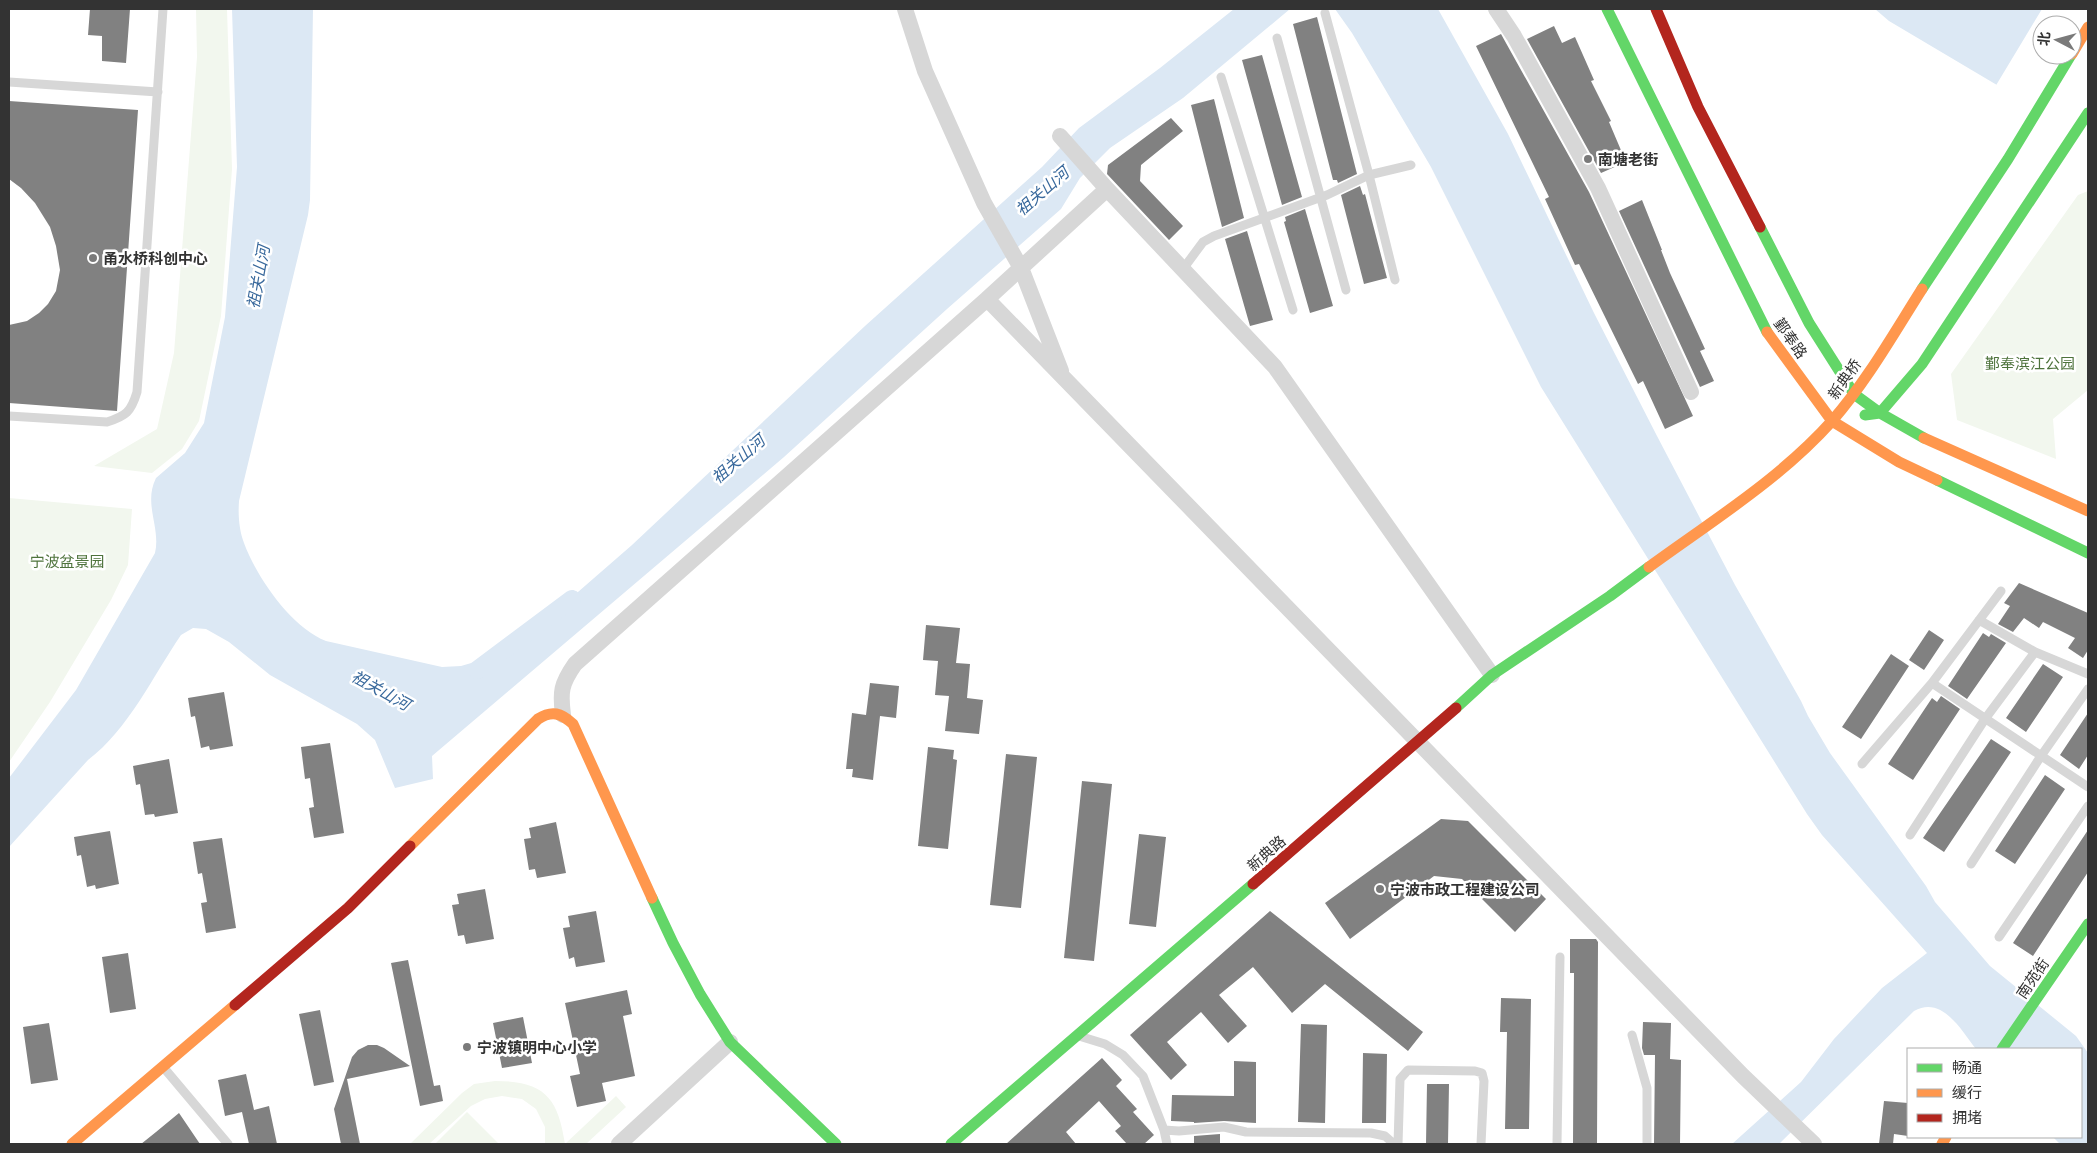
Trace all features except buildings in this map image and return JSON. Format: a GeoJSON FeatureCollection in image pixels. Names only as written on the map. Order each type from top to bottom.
{"type":"FeatureCollection","features":[{"type":"Feature","properties":{"kind":"main road","name":"鄞奉路"},"geometry":{"type":"LineString","coordinates":[[1607,9],[1764,328],[1832,421],[1899,462],[2088,553]]}},
{"type":"Feature","properties":{"kind":"main road","name":"鄞奉路"},"geometry":{"type":"LineString","coordinates":[[1656,9],[1698,107],[1809,323],[1854,394],[1880,413],[1932,444],[2088,511]]}},
{"type":"Feature","properties":{"kind":"main road","name":"新典桥"},"geometry":{"type":"LineString","coordinates":[[1832,421],[1854,394],[2008,159],[2065,65]]}},
{"type":"Feature","properties":{"kind":"main road"},"geometry":{"type":"LineString","coordinates":[[1880,413],[1922,364],[2088,113]]}},
{"type":"Feature","properties":{"kind":"main road","name":"新典桥"},"geometry":{"type":"LineString","coordinates":[[1832,421],[1880,413]]}},
{"type":"Feature","properties":{"kind":"main road","name":"新典路"},"geometry":{"type":"LineString","coordinates":[[951,1144],[1419,741],[1492,675],[1610,596],[1784,467],[1832,421]]}},
{"type":"Feature","properties":{"kind":"main road"},"geometry":{"type":"LineString","coordinates":[[72,1144],[348,908],[538,719],[546,713],[554,712],[563,715],[572,724],[673,943],[700,994],[730,1042],[836,1144]]}},
{"type":"Feature","properties":{"kind":"main road","name":"南苑街"},"geometry":{"type":"LineString","coordinates":[[2003,1048],[2047,983],[2085,936]]}},
{"type":"Feature","properties":{"kind":"street"},"geometry":{"type":"LineString","coordinates":[[905,9],[925,71],[985,206],[1017,262],[1063,377]]}},
{"type":"Feature","properties":{"kind":"street"},"geometry":{"type":"LineString","coordinates":[[1496,9],[1514,36],[1598,188],[1691,392]]}},
{"type":"Feature","properties":{"kind":"street"},"geometry":{"type":"LineString","coordinates":[[1060,136],[1107,189],[1275,367],[1492,675]]}},
{"type":"Feature","properties":{"kind":"street"},"geometry":{"type":"LineString","coordinates":[[563,715],[560,694],[564,679],[575,664],[987,299],[1017,262],[1107,189]]}},
{"type":"Feature","properties":{"kind":"street"},"geometry":{"type":"LineString","coordinates":[[987,299],[1769,1101],[1814,1144]]}},
{"type":"Feature","properties":{"kind":"street"},"geometry":{"type":"LineString","coordinates":[[619,1144],[730,1042]]}},
{"type":"Feature","properties":{"kind":"lane"},"geometry":{"type":"LineString","coordinates":[[9,416],[107,422],[122,418],[133,406],[137,392],[163,9]]}},
{"type":"Feature","properties":{"kind":"lane"},"geometry":{"type":"LineString","coordinates":[[1325,13],[1370,175],[1395,280]]}},
{"type":"Feature","properties":{"kind":"lane"},"geometry":{"type":"LineString","coordinates":[[1277,38],[1346,290]]}},
{"type":"Feature","properties":{"kind":"lane"},"geometry":{"type":"LineString","coordinates":[[1222,78],[1293,310]]}},
{"type":"Feature","properties":{"kind":"lane"},"geometry":{"type":"LineString","coordinates":[[9,82],[158,92]]}},
{"type":"Feature","properties":{"kind":"lane"},"geometry":{"type":"LineString","coordinates":[[1183,269],[1203,242],[1214,236],[1322,197],[1370,175],[1411,165]]}},
{"type":"Feature","properties":{"kind":"lane"},"geometry":{"type":"LineString","coordinates":[[1862,764],[1932,684],[2000,591]]}},
{"type":"Feature","properties":{"kind":"lane"},"geometry":{"type":"LineString","coordinates":[[1979,620],[2035,652],[2088,674]]}},
{"type":"Feature","properties":{"kind":"lane"},"geometry":{"type":"LineString","coordinates":[[1910,835],[1985,719],[2035,652]]}},
{"type":"Feature","properties":{"kind":"lane"},"geometry":{"type":"LineString","coordinates":[[1932,684],[2088,787]]}},
{"type":"Feature","properties":{"kind":"lane"},"geometry":{"type":"LineString","coordinates":[[1971,864],[2041,756],[2088,689]]}},
{"type":"Feature","properties":{"kind":"lane"},"geometry":{"type":"LineString","coordinates":[[1999,937],[2088,806]]}},
{"type":"Feature","properties":{"kind":"lane"},"geometry":{"type":"LineString","coordinates":[[1558,1144],[1560,958]]}},
{"type":"Feature","properties":{"kind":"lane"},"geometry":{"type":"LineString","coordinates":[[1077,1035],[1111,1048],[1123,1055],[1144,1076],[1164,1130],[1167,1144]]}},
{"type":"Feature","properties":{"kind":"lane"},"geometry":{"type":"LineString","coordinates":[[1632,1035],[1647,1088],[1647,1144]]}},
{"type":"Feature","properties":{"kind":"lane"},"geometry":{"type":"LineString","coordinates":[[163,1066],[228,1144]]}},
{"type":"Feature","properties":{"kind":"lane"},"geometry":{"type":"LineString","coordinates":[[1396,1144],[1400,1079],[1408,1070],[1482,1073],[1484,1081],[1481,1144]]}},
{"type":"Feature","properties":{"kind":"lane"},"geometry":{"type":"LineString","coordinates":[[1164,1130],[1179,1131],[1224,1127],[1246,1132],[1371,1133],[1385,1136],[1396,1144]]}},
{"type":"Feature","properties":{"kind":"green space"},"geometry":{"type":"Polygon","coordinates":[[[196,9],[227,9],[232,169],[221,316],[199,421],[182,449],[152,473],[94,466],[157,429],[174,353],[197,57],[196,9]]]}},
{"type":"Feature","properties":{"kind":"green space","name":"鄞奉滨江公园"},"geometry":{"type":"Polygon","coordinates":[[[2088,191],[2088,390],[2053,419],[2056,459],[1957,420],[1951,374],[2078,195],[2088,191]]]}},
{"type":"Feature","properties":{"kind":"green space","name":"宁波盆景园"},"geometry":{"type":"Polygon","coordinates":[[[9,498],[132,509],[128,565],[111,600],[50,702],[9,762],[9,498]]]}},
{"type":"Feature","properties":{"kind":"green space"},"geometry":{"type":"Polygon","coordinates":[[[495,1081],[526,1084],[546,1095],[553,1103],[558,1114],[565,1144],[545,1144],[545,1127],[536,1109],[522,1099],[502,1096],[485,1099],[471,1106],[429,1144],[410,1144],[462,1093],[474,1084],[495,1081]]]}},
{"type":"Feature","properties":{"kind":"green space"},"geometry":{"type":"Polygon","coordinates":[[[616,1096],[626,1107],[586,1144],[565,1144],[616,1096]]]}},
{"type":"Feature","properties":{"kind":"green space"},"geometry":{"type":"Polygon","coordinates":[[[467,1112],[499,1144],[435,1144],[467,1112]]]}},
{"type":"Feature","properties":{"kind":"water"},"geometry":{"type":"Polygon","coordinates":[[[232,9],[313,9],[310,200],[308,215],[239,501],[239,522],[242,538],[266,586],[288,613],[313,634],[326,641],[442,667],[461,666],[509,652],[632,545],[865,326],[1042,167],[1079,128],[1160,68],[1234,9],[1290,9],[1183,98],[1110,148],[1080,178],[1061,209],[947,309],[784,457],[432,756],[433,779],[395,788],[375,740],[357,724],[270,675],[229,642],[206,629],[193,628],[181,635],[139,702],[115,734],[88,760],[9,847],[9,778],[76,690],[155,553],[156,534],[151,497],[152,488],[156,478],[185,453],[204,423],[225,317],[237,167],[232,9]]]}},
{"type":"Feature","properties":{"kind":"water"},"geometry":{"type":"Polygon","coordinates":[[[1335,9],[1438,9],[1508,134],[1594,313],[1735,585],[1830,753],[1926,886],[1935,902],[1990,966],[2076,1036],[2088,1053],[2088,1144],[2060,1144],[2054,1138],[2082,1138],[2082,1048],[1975,1048],[1950,1017],[1942,1011],[1924,1007],[1914,1011],[1779,1144],[1732,1144],[1801,1082],[1834,1039],[1882,988],[1927,953],[1822,835],[1807,814],[1541,387],[1431,167],[1352,33],[1335,9]]]}},
{"type":"Feature","properties":{"kind":"water"},"geometry":{"type":"Polygon","coordinates":[[[1875,9],[2088,9],[2088,139],[1889,21],[1875,9]]]}},
{"type":"Feature","properties":{"kind":"pier"},"geometry":{"type":"Polygon","coordinates":[[[2042,9],[2088,9],[2088,142],[1995,87],[2032,26],[2032,65],[2082,65],[2082,15],[2038,15],[2042,9]]]}},
{"type":"Feature","properties":{"kind":"waterway","name":"祖关山河"},"geometry":{"type":"LineString","coordinates":[[477,670],[572,599]]}},
{"type":"Feature","properties":{"kind":"traffic: fast"},"geometry":{"type":"LineString","coordinates":[[1607,9],[1767,332]]}},
{"type":"Feature","properties":{"kind":"traffic: fast"},"geometry":{"type":"LineString","coordinates":[[1922,289],[2008,159],[2065,65]]}},
{"type":"Feature","properties":{"kind":"traffic: fast"},"geometry":{"type":"LineString","coordinates":[[1865,415],[1880,413],[1922,364],[2088,113]]}},
{"type":"Feature","properties":{"kind":"traffic: fast"},"geometry":{"type":"LineString","coordinates":[[1760,227],[1809,323],[1854,394],[1880,413],[1924,438]]}},
{"type":"Feature","properties":{"kind":"traffic: fast"},"geometry":{"type":"LineString","coordinates":[[1937,480],[2088,553]]}},
{"type":"Feature","properties":{"kind":"traffic: fast"},"geometry":{"type":"LineString","coordinates":[[1456,708],[1492,675],[1610,596],[1649,567]]}},
{"type":"Feature","properties":{"kind":"traffic: fast"},"geometry":{"type":"LineString","coordinates":[[951,1144],[1253,884]]}},
{"type":"Feature","properties":{"kind":"traffic: fast"},"geometry":{"type":"LineString","coordinates":[[652,898],[700,994],[730,1042],[836,1144]]}},
{"type":"Feature","properties":{"kind":"traffic: fast"},"geometry":{"type":"LineString","coordinates":[[2003,1048],[2088,924]]}},
{"type":"Feature","properties":{"kind":"traffic: slow"},"geometry":{"type":"LineString","coordinates":[[2082,37],[2088,27]]}},
{"type":"Feature","properties":{"kind":"traffic: slow"},"geometry":{"type":"LineString","coordinates":[[1649,567],[1768,481],[1812,442],[1857,390],[1922,289]]}},
{"type":"Feature","properties":{"kind":"traffic: slow"},"geometry":{"type":"LineString","coordinates":[[1767,332],[1832,421],[1899,462],[1937,480]]}},
{"type":"Feature","properties":{"kind":"traffic: slow"},"geometry":{"type":"LineString","coordinates":[[1924,438],[2088,511]]}},
{"type":"Feature","properties":{"kind":"traffic: slow"},"geometry":{"type":"LineString","coordinates":[[410,846],[538,719],[548,714],[556,714],[573,724],[652,898]]}},
{"type":"Feature","properties":{"kind":"traffic: slow"},"geometry":{"type":"LineString","coordinates":[[72,1144],[235,1005]]}},
{"type":"Feature","properties":{"kind":"traffic: slow"},"geometry":{"type":"LineString","coordinates":[[1942,1144],[1945,1138]]}},
{"type":"Feature","properties":{"kind":"traffic: jam"},"geometry":{"type":"LineString","coordinates":[[1656,9],[1698,107],[1760,227]]}},
{"type":"Feature","properties":{"kind":"traffic: jam"},"geometry":{"type":"LineString","coordinates":[[1253,884],[1456,708]]}},
{"type":"Feature","properties":{"kind":"traffic: jam"},"geometry":{"type":"LineString","coordinates":[[235,1005],[348,908],[410,846]]}},
{"type":"Feature","properties":{"kind":"place","name":"南塘老街"},"geometry":{"type":"Point","coordinates":[1588,159]}},
{"type":"Feature","properties":{"kind":"place","name":"甬水桥科创中心"},"geometry":{"type":"Point","coordinates":[93,258]}},
{"type":"Feature","properties":{"kind":"place","name":"宁波市政工程建设公司"},"geometry":{"type":"Point","coordinates":[1380,889]}},
{"type":"Feature","properties":{"kind":"place","name":"宁波镇明中心小学"},"geometry":{"type":"Point","coordinates":[467,1047]}}]}
